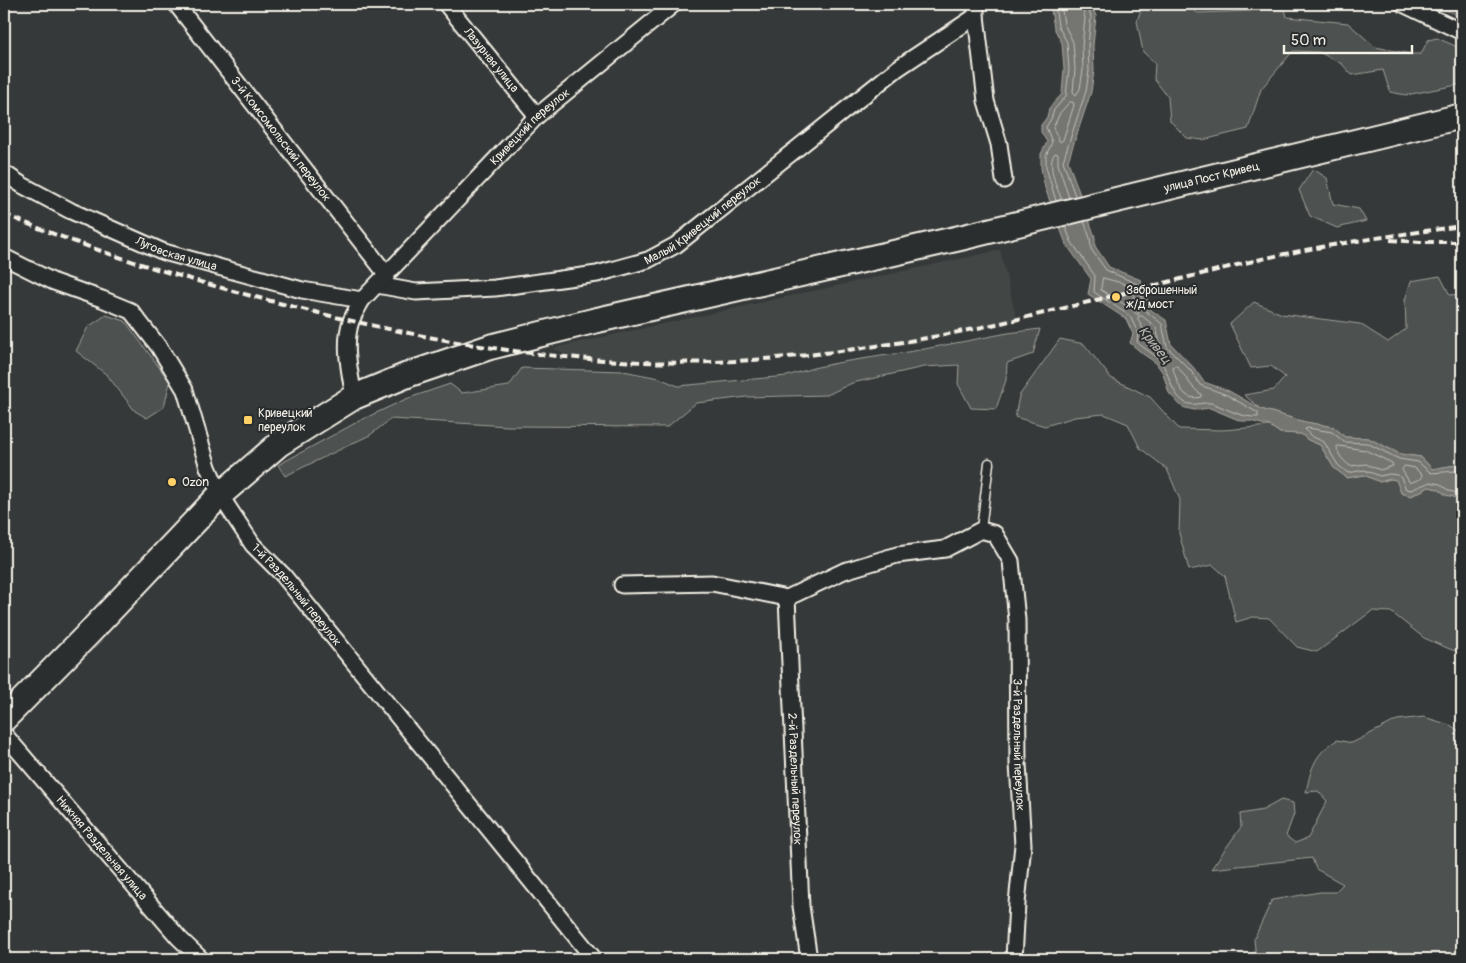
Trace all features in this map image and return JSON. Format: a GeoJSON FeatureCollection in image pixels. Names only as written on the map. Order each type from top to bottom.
{"type":"FeatureCollection","features":[{"type":"Feature","properties":{"kind":"main road","name":"улица Пост Кривец"},"geometry":{"type":"LineString","coordinates":[[354,397],[410,374],[490,347],[603,319],[960,238],[1462,116]]}},
{"type":"Feature","properties":{"kind":"main road"},"geometry":{"type":"LineString","coordinates":[[4,719],[220,495],[279,444],[354,397]]}},
{"type":"Feature","properties":{"kind":"street","name":"3-й Комсомольский переулок"},"geometry":{"type":"LineString","coordinates":[[176,4],[382,280]]}},
{"type":"Feature","properties":{"kind":"street","name":"Лазурная улица"},"geometry":{"type":"LineString","coordinates":[[446,4],[537,116]]}},
{"type":"Feature","properties":{"kind":"street","name":"Кривецкий переулок"},"geometry":{"type":"LineString","coordinates":[[354,397],[348,363],[348,338],[351,322],[362,300],[537,116],[674,4]]}},
{"type":"Feature","properties":{"kind":"street"},"geometry":{"type":"LineString","coordinates":[[1403,4],[1462,32]]}},
{"type":"Feature","properties":{"kind":"street","name":"Малый Кривецкий переулок"},"geometry":{"type":"LineString","coordinates":[[382,280],[416,292],[495,288],[597,274],[648,260],[676,245],[898,68],[976,10]]}},
{"type":"Feature","properties":{"kind":"street"},"geometry":{"type":"LineString","coordinates":[[976,10],[986,101],[999,144],[1004,180]]}},
{"type":"Feature","properties":{"kind":"street","name":"Луговская улица"},"geometry":{"type":"LineString","coordinates":[[4,173],[70,211],[164,252],[302,290],[362,300]]}},
{"type":"Feature","properties":{"kind":"street","name":"1-й Раздельный переулок"},"geometry":{"type":"LineString","coordinates":[[4,256],[54,282],[131,311],[159,347],[185,390],[208,467],[220,495],[253,546],[283,575],[594,959]]}},
{"type":"Feature","properties":{"kind":"street"},"geometry":{"type":"LineString","coordinates":[[622,585],[712,583],[787,598],[844,571],[897,555],[945,549],[988,532]]}},
{"type":"Feature","properties":{"kind":"street","name":"3-й Раздельный переулок"},"geometry":{"type":"LineString","coordinates":[[988,532],[1011,561],[1017,620],[1018,764],[1023,846],[1014,959]]}},
{"type":"Feature","properties":{"kind":"street","name":"2-й Раздельный переулок"},"geometry":{"type":"LineString","coordinates":[[787,598],[800,897],[809,959]]}},
{"type":"Feature","properties":{"kind":"street","name":"Нижняя Раздельная улица"},"geometry":{"type":"LineString","coordinates":[[4,734],[179,938],[201,959]]}},
{"type":"Feature","properties":{"kind":"lane"},"geometry":{"type":"LineString","coordinates":[[988,532],[989,463]]}},
{"type":"Feature","properties":{"kind":"shaded area"},"geometry":{"type":"Polygon","coordinates":[[[1143,4],[1184,4],[1198,13],[1251,11],[1258,4],[1291,4],[1285,9],[1287,17],[1348,23],[1375,47],[1412,54],[1421,54],[1428,40],[1437,38],[1462,49],[1462,84],[1406,95],[1390,92],[1383,70],[1352,75],[1342,64],[1319,52],[1293,51],[1261,89],[1248,129],[1203,140],[1187,138],[1170,121],[1168,97],[1154,79],[1155,63],[1143,52],[1137,21],[1143,4]]]}},
{"type":"Feature","properties":{"kind":"shaded area"},"geometry":{"type":"Polygon","coordinates":[[[1432,4],[1462,4],[1462,17],[1432,4]]]}},
{"type":"Feature","properties":{"kind":"shaded area"},"geometry":{"type":"Polygon","coordinates":[[[1313,169],[1327,178],[1333,204],[1359,209],[1366,221],[1337,228],[1310,216],[1299,190],[1313,169]]]}},
{"type":"Feature","properties":{"kind":"shaded area"},"geometry":{"type":"Polygon","coordinates":[[[1000,250],[1017,321],[978,330],[916,343],[807,357],[763,360],[676,361],[571,357],[553,348],[1000,250]]]}},
{"type":"Feature","properties":{"kind":"shaded area"},"geometry":{"type":"Polygon","coordinates":[[[1440,276],[1450,295],[1462,294],[1462,468],[1456,465],[1432,469],[1421,457],[1400,454],[1368,438],[1345,437],[1334,427],[1305,422],[1261,409],[1244,395],[1274,390],[1285,377],[1271,366],[1251,368],[1230,324],[1254,302],[1282,314],[1360,324],[1388,342],[1406,329],[1405,300],[1411,281],[1440,276]]]}},
{"type":"Feature","properties":{"kind":"shaded area"},"geometry":{"type":"Polygon","coordinates":[[[106,315],[125,321],[170,382],[164,407],[147,418],[135,411],[107,375],[76,351],[88,327],[106,315]]]}},
{"type":"Feature","properties":{"kind":"shaded area"},"geometry":{"type":"Polygon","coordinates":[[[1040,329],[1033,354],[1007,363],[1006,380],[996,409],[971,408],[958,384],[959,365],[924,367],[852,383],[827,395],[747,397],[696,403],[667,427],[508,426],[391,419],[370,435],[285,476],[278,465],[361,420],[406,399],[450,384],[462,393],[509,386],[522,368],[623,371],[659,378],[678,386],[787,376],[842,362],[1040,329]]]}},
{"type":"Feature","properties":{"kind":"shaded area"},"geometry":{"type":"Polygon","coordinates":[[[1060,339],[1084,344],[1111,378],[1150,397],[1179,429],[1223,430],[1270,426],[1280,433],[1301,434],[1308,440],[1320,445],[1334,468],[1347,478],[1364,475],[1380,482],[1390,479],[1397,480],[1401,493],[1411,496],[1429,487],[1438,489],[1446,495],[1462,499],[1462,651],[1452,650],[1424,638],[1391,612],[1372,611],[1317,652],[1297,647],[1269,618],[1253,617],[1236,622],[1225,576],[1213,565],[1189,570],[1179,533],[1180,500],[1167,469],[1140,448],[1128,424],[1104,414],[1075,417],[1045,426],[1015,417],[1019,396],[1060,339]]]}},
{"type":"Feature","properties":{"kind":"shaded area"},"geometry":{"type":"Polygon","coordinates":[[[1424,717],[1450,725],[1462,733],[1462,959],[1256,959],[1254,939],[1272,900],[1320,892],[1335,892],[1343,884],[1316,869],[1312,858],[1211,869],[1241,827],[1240,814],[1263,810],[1281,800],[1293,803],[1294,814],[1286,836],[1295,843],[1308,838],[1327,801],[1318,791],[1306,792],[1312,768],[1324,750],[1337,740],[1352,743],[1397,720],[1424,717]]]}},
{"type":"Feature","properties":{"kind":"water","name":"Кривец"},"geometry":{"type":"Polygon","coordinates":[[[1050,4],[1091,4],[1096,16],[1093,46],[1094,71],[1091,92],[1068,161],[1095,237],[1095,246],[1109,267],[1141,280],[1151,310],[1166,320],[1171,344],[1194,368],[1204,382],[1229,391],[1261,409],[1305,422],[1334,427],[1345,437],[1368,438],[1400,454],[1421,457],[1432,469],[1456,465],[1462,468],[1462,499],[1446,495],[1438,489],[1429,487],[1411,496],[1401,493],[1396,480],[1390,479],[1380,482],[1364,475],[1347,478],[1334,468],[1320,445],[1308,440],[1301,434],[1280,433],[1270,426],[1250,421],[1241,421],[1210,408],[1194,410],[1182,407],[1169,393],[1163,373],[1156,363],[1130,343],[1133,334],[1126,319],[1088,294],[1091,279],[1066,244],[1045,188],[1041,168],[1041,154],[1047,142],[1041,132],[1041,125],[1047,117],[1049,108],[1062,94],[1064,69],[1062,43],[1054,28],[1050,4]]]}},
{"type":"Feature","properties":{"kind":"railway"},"geometry":{"type":"LineString","coordinates":[[4,214],[101,251],[167,272],[267,300],[360,323],[454,342],[548,355],[596,360],[674,363],[734,361],[793,356],[923,339],[1041,314],[1274,256],[1351,242],[1462,226]]}},
{"type":"Feature","properties":{"kind":"railway"},"geometry":{"type":"LineString","coordinates":[[1390,240],[1462,242]]}},
{"type":"Feature","properties":{"kind":"place","name":"Заброшенный ж/д мост"},"geometry":{"type":"Point","coordinates":[1116,297]}},
{"type":"Feature","properties":{"kind":"place","name":"Кривецкий переулок"},"geometry":{"type":"Point","coordinates":[248,420]}},
{"type":"Feature","properties":{"kind":"place","name":"Ozon"},"geometry":{"type":"Point","coordinates":[172,482]}}]}
